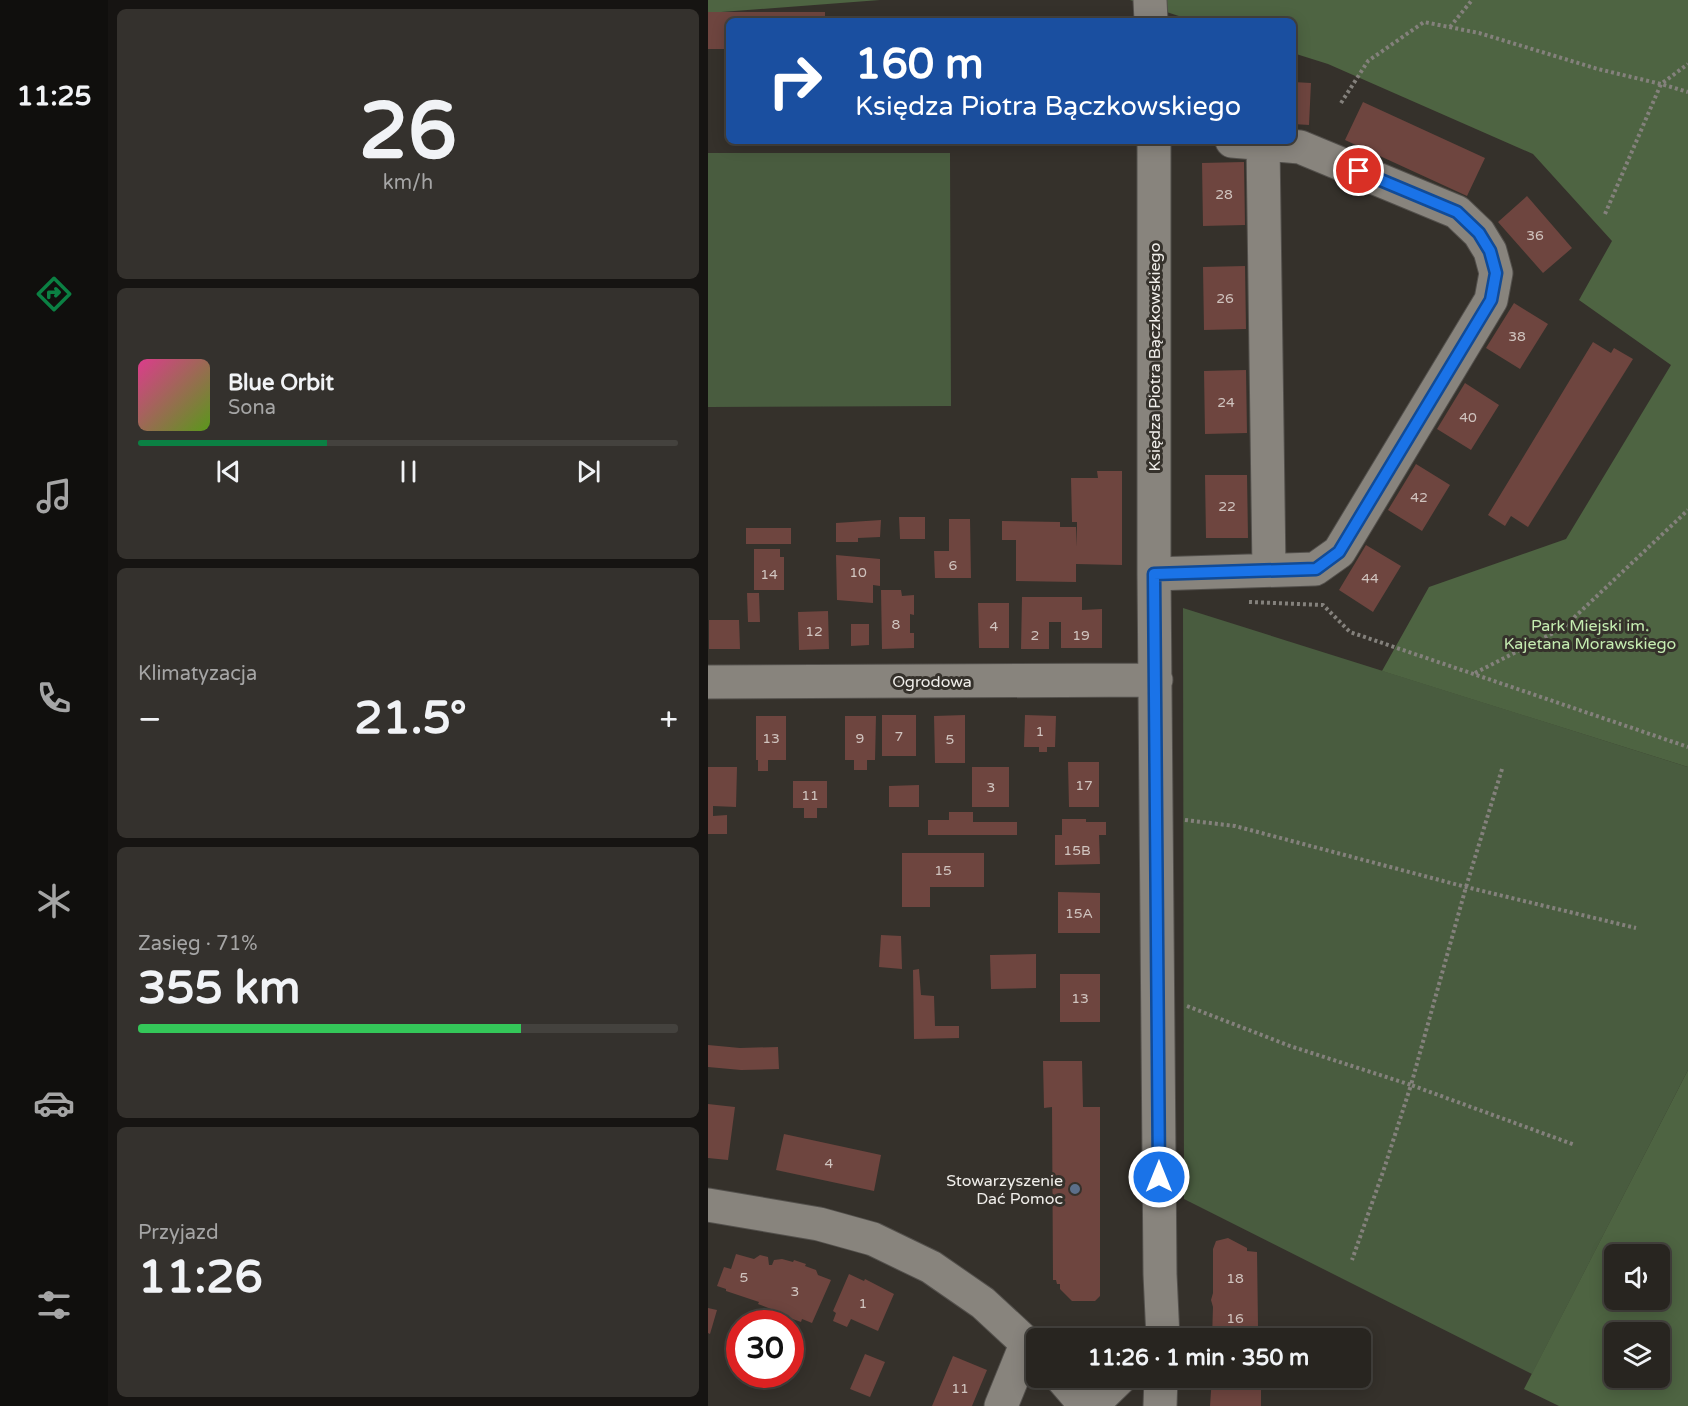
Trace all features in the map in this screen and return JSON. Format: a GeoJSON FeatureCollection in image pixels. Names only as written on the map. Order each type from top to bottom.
{"type":"FeatureCollection","features":[{"type":"Feature","properties":{"kind":"street"},"geometry":{"type":"LineString","coordinates":[[1150,0],[1151,18]]}},
{"type":"Feature","properties":{"kind":"street","name":"Księdza Piotra Bączkowskiego"},"geometry":{"type":"LineString","coordinates":[[1154,144],[1154,574],[1162,1328]]}},
{"type":"Feature","properties":{"kind":"street"},"geometry":{"type":"LineString","coordinates":[[1248,144],[1269,570]]}},
{"type":"Feature","properties":{"kind":"street"},"geometry":{"type":"LineString","coordinates":[[1154,574],[1316,569],[1339,552],[1491,300],[1496,273],[1490,251],[1479,233],[1457,212],[1300,147],[1269,144]]}},
{"type":"Feature","properties":{"kind":"street","name":"Ogrodowa"},"geometry":{"type":"LineString","coordinates":[[708,682],[1156,680]]}},
{"type":"Feature","properties":{"kind":"street"},"geometry":{"type":"LineString","coordinates":[[708,1205],[819,1224],[873,1239],[931,1267],[983,1303],[1026,1342]]}},
{"type":"Feature","properties":{"kind":"street"},"geometry":{"type":"LineString","coordinates":[[1001,1406],[1026,1358]]}},
{"type":"Feature","properties":{"kind":"street"},"geometry":{"type":"LineString","coordinates":[[1070,1388],[1086,1406]]}},
{"type":"Feature","properties":{"kind":"street"},"geometry":{"type":"LineString","coordinates":[[1091,1406],[1110,1388]]}},
{"type":"Feature","properties":{"kind":"street"},"geometry":{"type":"LineString","coordinates":[[1160,1406],[1161,1388]]}},
{"type":"Feature","properties":{"kind":"path"},"geometry":{"type":"LineString","coordinates":[[1450,27],[1472,0]]}},
{"type":"Feature","properties":{"kind":"path"},"geometry":{"type":"LineString","coordinates":[[1341,103],[1368,61],[1424,22],[1479,33],[1598,69],[1688,92]]}},
{"type":"Feature","properties":{"kind":"path"},"geometry":{"type":"LineString","coordinates":[[1605,214],[1661,84],[1688,64]]}},
{"type":"Feature","properties":{"kind":"path"},"geometry":{"type":"LineString","coordinates":[[1474,673],[1563,628],[1688,510]]}},
{"type":"Feature","properties":{"kind":"path"},"geometry":{"type":"LineString","coordinates":[[1323,605],[1350,633],[1688,747]]}},
{"type":"Feature","properties":{"kind":"path"},"geometry":{"type":"LineString","coordinates":[[1353,1260],[1411,1085],[1466,887],[1502,769]]}},
{"type":"Feature","properties":{"kind":"path"},"geometry":{"type":"LineString","coordinates":[[1181,820],[1235,826],[1466,887],[1636,928]]}},
{"type":"Feature","properties":{"kind":"path"},"geometry":{"type":"LineString","coordinates":[[1183,1005],[1290,1046],[1411,1085],[1575,1145]]}},
{"type":"Feature","properties":{"kind":"green space"},"geometry":{"type":"Polygon","coordinates":[[[708,0],[880,0],[708,13],[708,0]]]}},
{"type":"Feature","properties":{"kind":"green space","name":"Park Miejski im. Kajetana Morawskiego"},"geometry":{"type":"Polygon","coordinates":[[[1130,0],[1688,0],[1688,767],[1382,671],[1429,587],[1566,539],[1671,365],[1579,300],[1612,241],[1533,154],[1328,64],[1296,54],[1296,18],[1185,18],[1130,0]]]}},
{"type":"Feature","properties":{"kind":"green space"},"geometry":{"type":"Polygon","coordinates":[[[708,153],[950,153],[951,406],[708,407],[708,153]]]}},
{"type":"Feature","properties":{"kind":"green space"},"geometry":{"type":"Polygon","coordinates":[[[1183,608],[1688,767],[1688,1070],[1532,1374],[1184,1199],[1183,608]]]}},
{"type":"Feature","properties":{"kind":"green space"},"geometry":{"type":"Polygon","coordinates":[[[1688,1070],[1688,1406],[1559,1406],[1524,1389],[1688,1070]]]}},
{"type":"Feature","properties":{"kind":"building"},"geometry":{"type":"Polygon","coordinates":[[[708,12],[825,12],[825,18],[726,18],[726,49],[708,49],[708,12]]]}},
{"type":"Feature","properties":{"kind":"building"},"geometry":{"type":"Polygon","coordinates":[[[1296,82],[1311,83],[1309,125],[1296,124],[1296,82]]]}},
{"type":"Feature","properties":{"kind":"building"},"geometry":{"type":"Polygon","coordinates":[[[1363,102],[1485,158],[1467,196],[1345,140],[1363,102]]]}},
{"type":"Feature","properties":{"kind":"building"},"geometry":{"type":"Polygon","coordinates":[[[1244,162],[1245,225],[1203,226],[1202,163],[1244,162]]]}},
{"type":"Feature","properties":{"kind":"building"},"geometry":{"type":"Polygon","coordinates":[[[1527,196],[1572,248],[1543,273],[1498,222],[1527,196]]]}},
{"type":"Feature","properties":{"kind":"building"},"geometry":{"type":"Polygon","coordinates":[[[1245,266],[1246,329],[1204,330],[1203,267],[1245,266]]]}},
{"type":"Feature","properties":{"kind":"building"},"geometry":{"type":"Polygon","coordinates":[[[1514,303],[1548,324],[1520,369],[1486,348],[1514,303]]]}},
{"type":"Feature","properties":{"kind":"building"},"geometry":{"type":"Polygon","coordinates":[[[1593,342],[1611,353],[1614,348],[1633,359],[1528,527],[1511,516],[1505,526],[1488,515],[1593,342]]]}},
{"type":"Feature","properties":{"kind":"building"},"geometry":{"type":"Polygon","coordinates":[[[1246,370],[1247,433],[1205,434],[1204,371],[1246,370]]]}},
{"type":"Feature","properties":{"kind":"building"},"geometry":{"type":"Polygon","coordinates":[[[1465,383],[1499,405],[1471,450],[1437,429],[1465,383]]]}},
{"type":"Feature","properties":{"kind":"building"},"geometry":{"type":"Polygon","coordinates":[[[1416,464],[1450,485],[1422,531],[1388,510],[1416,464]]]}},
{"type":"Feature","properties":{"kind":"building"},"geometry":{"type":"Polygon","coordinates":[[[1097,471],[1122,471],[1122,565],[1076,564],[1076,582],[1016,581],[1016,540],[1002,540],[1002,521],[1060,522],[1060,527],[1076,527],[1077,547],[1077,522],[1072,522],[1071,478],[1098,478],[1097,471]]]}},
{"type":"Feature","properties":{"kind":"building"},"geometry":{"type":"Polygon","coordinates":[[[1205,475],[1247,475],[1248,538],[1206,538],[1205,475]]]}},
{"type":"Feature","properties":{"kind":"building"},"geometry":{"type":"Polygon","coordinates":[[[899,517],[925,517],[925,539],[900,539],[899,517]]]}},
{"type":"Feature","properties":{"kind":"building"},"geometry":{"type":"Polygon","coordinates":[[[949,519],[970,519],[971,578],[935,578],[934,551],[949,551],[949,519]]]}},
{"type":"Feature","properties":{"kind":"building"},"geometry":{"type":"Polygon","coordinates":[[[881,520],[880,537],[858,538],[858,542],[836,542],[836,523],[881,520]]]}},
{"type":"Feature","properties":{"kind":"building"},"geometry":{"type":"Polygon","coordinates":[[[746,528],[791,528],[791,544],[746,544],[746,528]]]}},
{"type":"Feature","properties":{"kind":"building"},"geometry":{"type":"Polygon","coordinates":[[[1366,545],[1401,566],[1373,612],[1339,590],[1366,545]]]}},
{"type":"Feature","properties":{"kind":"building"},"geometry":{"type":"Polygon","coordinates":[[[754,549],[780,549],[780,557],[784,557],[784,590],[754,590],[754,549]]]}},
{"type":"Feature","properties":{"kind":"building"},"geometry":{"type":"Polygon","coordinates":[[[836,555],[880,559],[880,586],[873,585],[873,603],[837,600],[836,555]]]}},
{"type":"Feature","properties":{"kind":"building"},"geometry":{"type":"Polygon","coordinates":[[[881,590],[901,590],[902,596],[914,595],[914,615],[910,614],[910,633],[914,633],[914,648],[882,649],[881,590]]]}},
{"type":"Feature","properties":{"kind":"building"},"geometry":{"type":"Polygon","coordinates":[[[747,593],[759,593],[760,622],[748,622],[747,593]]]}},
{"type":"Feature","properties":{"kind":"building"},"geometry":{"type":"Polygon","coordinates":[[[1022,597],[1082,597],[1082,610],[1102,609],[1102,648],[1061,648],[1061,622],[1049,622],[1049,649],[1021,649],[1022,597]]]}},
{"type":"Feature","properties":{"kind":"building"},"geometry":{"type":"Polygon","coordinates":[[[978,603],[1009,603],[1009,648],[979,648],[978,603]]]}},
{"type":"Feature","properties":{"kind":"building"},"geometry":{"type":"Polygon","coordinates":[[[828,611],[829,649],[799,650],[798,612],[828,611]]]}},
{"type":"Feature","properties":{"kind":"building"},"geometry":{"type":"Polygon","coordinates":[[[709,620],[739,620],[740,649],[709,649],[709,620]]]}},
{"type":"Feature","properties":{"kind":"building"},"geometry":{"type":"Polygon","coordinates":[[[851,624],[869,624],[869,645],[851,646],[851,624]]]}},
{"type":"Feature","properties":{"kind":"building"},"geometry":{"type":"Polygon","coordinates":[[[882,715],[916,715],[916,756],[882,756],[882,715]]]}},
{"type":"Feature","properties":{"kind":"building"},"geometry":{"type":"Polygon","coordinates":[[[965,715],[965,763],[935,763],[934,716],[965,715]]]}},
{"type":"Feature","properties":{"kind":"building"},"geometry":{"type":"Polygon","coordinates":[[[1025,715],[1056,716],[1055,747],[1047,747],[1047,752],[1039,752],[1039,747],[1024,747],[1025,715]]]}},
{"type":"Feature","properties":{"kind":"building"},"geometry":{"type":"Polygon","coordinates":[[[756,716],[786,716],[786,760],[768,760],[768,771],[758,771],[756,716]]]}},
{"type":"Feature","properties":{"kind":"building"},"geometry":{"type":"Polygon","coordinates":[[[845,716],[876,716],[875,760],[867,760],[867,770],[854,770],[854,760],[845,760],[845,716]]]}},
{"type":"Feature","properties":{"kind":"building"},"geometry":{"type":"Polygon","coordinates":[[[1068,762],[1099,762],[1099,807],[1069,807],[1068,762]]]}},
{"type":"Feature","properties":{"kind":"building"},"geometry":{"type":"Polygon","coordinates":[[[708,767],[737,767],[736,807],[713,806],[713,816],[727,815],[727,834],[708,834],[708,767]]]}},
{"type":"Feature","properties":{"kind":"building"},"geometry":{"type":"Polygon","coordinates":[[[972,767],[1009,767],[1009,807],[972,807],[972,767]]]}},
{"type":"Feature","properties":{"kind":"building"},"geometry":{"type":"Polygon","coordinates":[[[793,781],[827,781],[827,808],[817,808],[817,818],[804,818],[804,808],[793,808],[793,781]]]}},
{"type":"Feature","properties":{"kind":"building"},"geometry":{"type":"Polygon","coordinates":[[[919,785],[919,807],[889,807],[889,786],[919,785]]]}},
{"type":"Feature","properties":{"kind":"building"},"geometry":{"type":"Polygon","coordinates":[[[949,812],[973,812],[973,822],[1017,822],[1017,835],[928,835],[928,820],[949,820],[949,812]]]}},
{"type":"Feature","properties":{"kind":"building"},"geometry":{"type":"Polygon","coordinates":[[[1062,819],[1106,822],[1106,835],[1099,835],[1100,864],[1055,865],[1055,835],[1062,835],[1062,819]]]}},
{"type":"Feature","properties":{"kind":"building"},"geometry":{"type":"Polygon","coordinates":[[[902,853],[984,853],[984,887],[930,887],[930,907],[902,907],[902,853]]]}},
{"type":"Feature","properties":{"kind":"building"},"geometry":{"type":"Polygon","coordinates":[[[1058,892],[1100,893],[1100,933],[1058,933],[1058,892]]]}},
{"type":"Feature","properties":{"kind":"building"},"geometry":{"type":"Polygon","coordinates":[[[881,935],[901,936],[902,969],[879,967],[881,935]]]}},
{"type":"Feature","properties":{"kind":"building"},"geometry":{"type":"Polygon","coordinates":[[[1036,954],[1036,988],[991,989],[990,955],[1036,954]]]}},
{"type":"Feature","properties":{"kind":"building"},"geometry":{"type":"Polygon","coordinates":[[[919,969],[921,995],[934,996],[935,1026],[959,1026],[959,1038],[914,1039],[913,970],[919,969]]]}},
{"type":"Feature","properties":{"kind":"building"},"geometry":{"type":"Polygon","coordinates":[[[1060,974],[1100,974],[1100,1022],[1060,1022],[1060,974]]]}},
{"type":"Feature","properties":{"kind":"building"},"geometry":{"type":"Polygon","coordinates":[[[708,1045],[740,1048],[778,1047],[779,1069],[741,1070],[708,1067],[708,1045]]]}},
{"type":"Feature","properties":{"kind":"building"},"geometry":{"type":"Polygon","coordinates":[[[1043,1061],[1082,1061],[1083,1107],[1100,1107],[1100,1296],[1095,1301],[1072,1301],[1060,1289],[1060,1284],[1053,1280],[1052,1107],[1044,1108],[1043,1061]]]}},
{"type":"Feature","properties":{"kind":"building"},"geometry":{"type":"Polygon","coordinates":[[[708,1104],[735,1107],[728,1160],[708,1158],[708,1104]]]}},
{"type":"Feature","properties":{"kind":"building"},"geometry":{"type":"Polygon","coordinates":[[[784,1134],[881,1155],[874,1191],[776,1170],[784,1134]]]}},
{"type":"Feature","properties":{"kind":"building"},"geometry":{"type":"Polygon","coordinates":[[[1228,1238],[1247,1248],[1247,1251],[1257,1252],[1258,1326],[1262,1328],[1212,1328],[1213,1249],[1216,1241],[1228,1238]]]}},
{"type":"Feature","properties":{"kind":"building"},"geometry":{"type":"Polygon","coordinates":[[[736,1254],[754,1259],[760,1255],[768,1257],[769,1265],[772,1265],[774,1260],[782,1259],[806,1264],[805,1266],[816,1270],[818,1275],[831,1280],[812,1323],[804,1320],[804,1310],[770,1310],[758,1304],[759,1302],[717,1286],[724,1267],[731,1269],[736,1254]]]}},
{"type":"Feature","properties":{"kind":"building"},"geometry":{"type":"Polygon","coordinates":[[[849,1274],[864,1281],[865,1279],[894,1294],[878,1331],[851,1319],[847,1327],[833,1321],[836,1313],[833,1311],[849,1274]]]}},
{"type":"Feature","properties":{"kind":"building"},"geometry":{"type":"Polygon","coordinates":[[[708,1308],[717,1310],[710,1334],[708,1333],[708,1308]]]}},
{"type":"Feature","properties":{"kind":"building"},"geometry":{"type":"Polygon","coordinates":[[[865,1354],[885,1362],[870,1397],[850,1389],[865,1354]]]}},
{"type":"Feature","properties":{"kind":"building"},"geometry":{"type":"Polygon","coordinates":[[[953,1356],[987,1370],[972,1406],[932,1406],[953,1356]]]}},
{"type":"Feature","properties":{"kind":"building"},"geometry":{"type":"Polygon","coordinates":[[[1211,1388],[1261,1388],[1261,1406],[1210,1406],[1211,1388]]]}},
{"type":"Feature","properties":{"kind":"place","name":"Stowarzyszenie Dać Pomoc"},"geometry":{"type":"Point","coordinates":[1075,1189]}},
{"type":"Feature","properties":{"kind":"route"},"geometry":{"type":"LineString","coordinates":[[1159,1177],[1154,574],[1316,569],[1339,552],[1491,300],[1496,273],[1490,251],[1479,233],[1457,212],[1359,171]]}}]}
